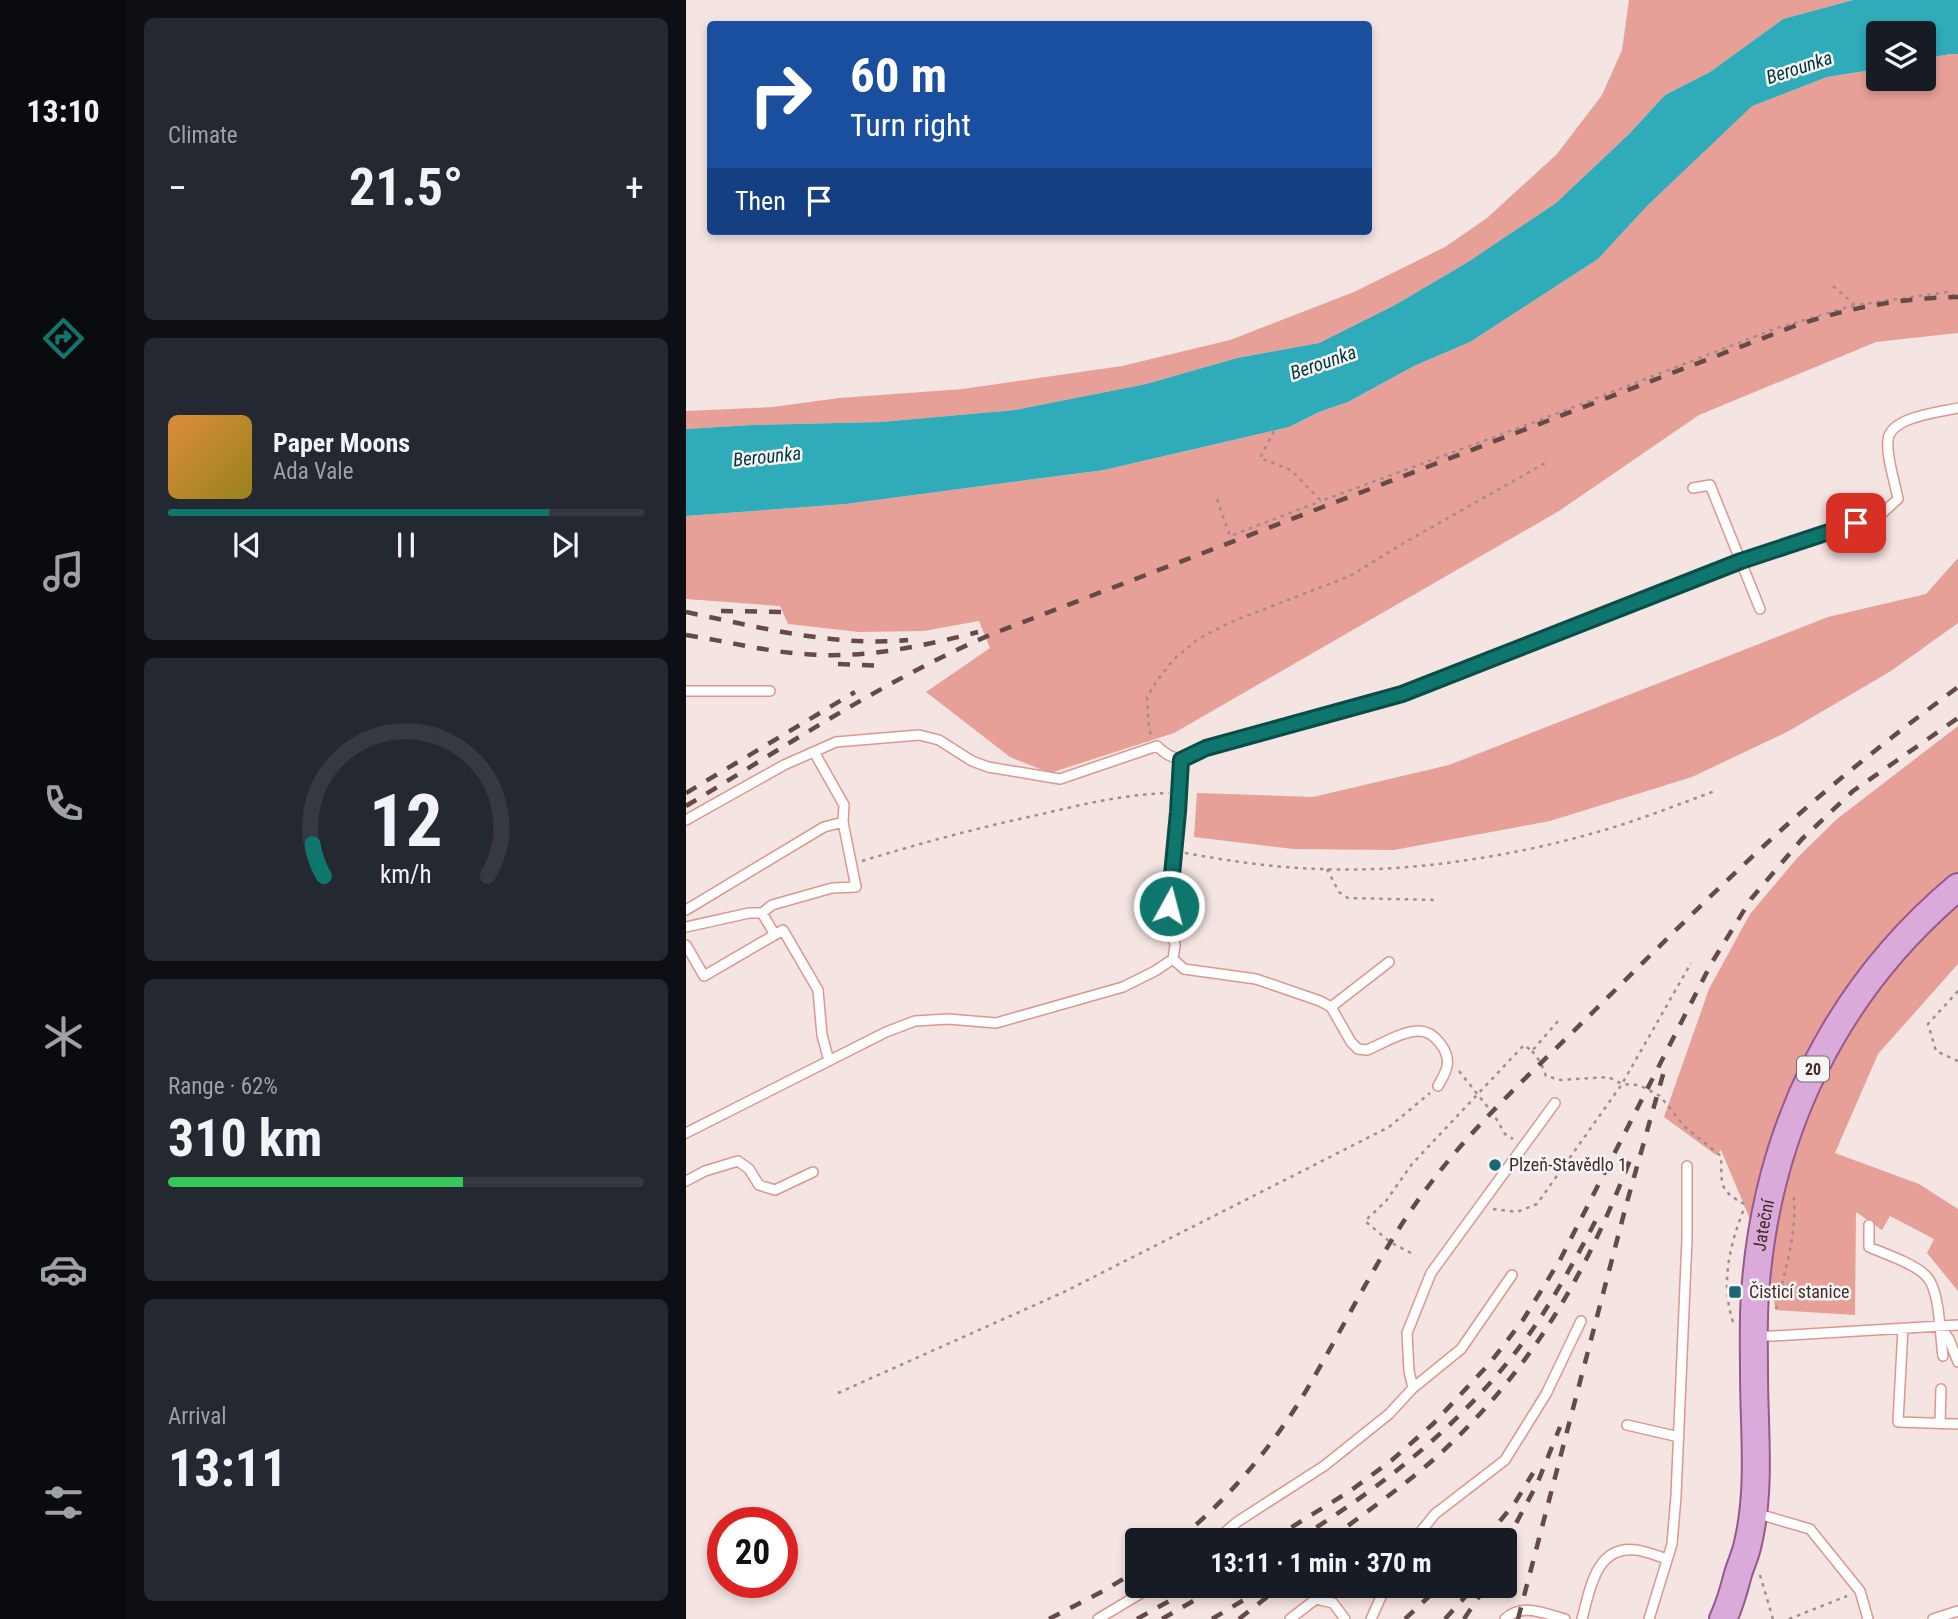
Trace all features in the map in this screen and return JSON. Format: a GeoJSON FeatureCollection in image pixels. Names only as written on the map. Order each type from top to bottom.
{"type":"FeatureCollection","features":[{"type":"Feature","properties":{"kind":"main road","name":"Jateční"},"geometry":{"type":"LineString","coordinates":[[1723,1619],[1748,1544],[1753,1513],[1764,1336],[1755,1295],[1760,1243],[1772,1185],[1790,1121],[1806,1083],[1840,1020],[1861,990],[1918,924],[1958,887]]}},
{"type":"Feature","properties":{"kind":"lane"},"geometry":{"type":"LineString","coordinates":[[686,820],[784,765],[836,741],[919,735],[939,740],[972,761],[988,767],[1060,779],[1157,746],[1166,756],[1181,760],[1216,745],[1402,694],[1741,561],[1879,516],[1898,499],[1888,447],[1891,431],[1900,422],[1958,408]]}},
{"type":"Feature","properties":{"kind":"lane"},"geometry":{"type":"LineString","coordinates":[[1693,488],[1710,485],[1759,609]]}},
{"type":"Feature","properties":{"kind":"lane"},"geometry":{"type":"LineString","coordinates":[[686,691],[770,691]]}},
{"type":"Feature","properties":{"kind":"lane"},"geometry":{"type":"LineString","coordinates":[[686,928],[749,913],[762,913],[772,905],[832,888],[856,887],[843,822],[844,805],[814,752]]}},
{"type":"Feature","properties":{"kind":"lane"},"geometry":{"type":"LineString","coordinates":[[686,1133],[886,1032],[915,1021],[948,1019],[996,1023],[1108,992],[1155,971],[1172,959],[1175,946],[1169,906],[1181,760]]}},
{"type":"Feature","properties":{"kind":"lane"},"geometry":{"type":"LineString","coordinates":[[686,910],[824,827],[843,822]]}},
{"type":"Feature","properties":{"kind":"lane"},"geometry":{"type":"LineString","coordinates":[[762,913],[775,935]]}},
{"type":"Feature","properties":{"kind":"lane"},"geometry":{"type":"LineString","coordinates":[[686,945],[704,976],[783,930],[818,990],[822,1035],[829,1061]]}},
{"type":"Feature","properties":{"kind":"lane"},"geometry":{"type":"LineString","coordinates":[[1172,959],[1184,969],[1256,979],[1331,1007],[1351,1042],[1358,1049],[1367,1050],[1419,1031],[1432,1034],[1447,1058],[1447,1067],[1438,1086]]}},
{"type":"Feature","properties":{"kind":"lane"},"geometry":{"type":"LineString","coordinates":[[1331,1007],[1389,962]]}},
{"type":"Feature","properties":{"kind":"lane"},"geometry":{"type":"LineString","coordinates":[[1413,1388],[1409,1371],[1408,1333],[1432,1273],[1555,1103]]}},
{"type":"Feature","properties":{"kind":"lane"},"geometry":{"type":"LineString","coordinates":[[686,1181],[705,1171],[738,1161],[749,1169],[759,1185],[775,1189],[813,1172]]}},
{"type":"Feature","properties":{"kind":"lane"},"geometry":{"type":"LineString","coordinates":[[1649,1619],[1672,1544],[1679,1437],[1687,1166]]}},
{"type":"Feature","properties":{"kind":"lane"},"geometry":{"type":"LineString","coordinates":[[1869,1225],[1869,1247],[1921,1272],[1929,1279],[1935,1290],[1943,1356]]}},
{"type":"Feature","properties":{"kind":"lane"},"geometry":{"type":"LineString","coordinates":[[1230,1528],[1324,1466],[1389,1414],[1413,1388],[1461,1349],[1511,1275]]}},
{"type":"Feature","properties":{"kind":"lane"},"geometry":{"type":"LineString","coordinates":[[1424,1528],[1435,1514],[1505,1460],[1546,1394],[1581,1321]]}},
{"type":"Feature","properties":{"kind":"lane"},"geometry":{"type":"LineString","coordinates":[[1764,1336],[1958,1325]]}},
{"type":"Feature","properties":{"kind":"lane"},"geometry":{"type":"LineString","coordinates":[[1939,1326],[1949,1339],[1958,1362]]}},
{"type":"Feature","properties":{"kind":"lane"},"geometry":{"type":"LineString","coordinates":[[1903,1328],[1898,1422],[1958,1424]]}},
{"type":"Feature","properties":{"kind":"lane"},"geometry":{"type":"LineString","coordinates":[[1940,1423],[1941,1389]]}},
{"type":"Feature","properties":{"kind":"lane"},"geometry":{"type":"LineString","coordinates":[[1627,1425],[1679,1437]]}},
{"type":"Feature","properties":{"kind":"lane"},"geometry":{"type":"LineString","coordinates":[[1753,1513],[1810,1529],[1860,1591],[1868,1619]]}},
{"type":"Feature","properties":{"kind":"lane"},"geometry":{"type":"LineString","coordinates":[[1582,1619],[1592,1584],[1603,1560],[1616,1550],[1636,1550],[1667,1559]]}},
{"type":"Feature","properties":{"kind":"lane"},"geometry":{"type":"LineString","coordinates":[[1098,1619],[1133,1598]]}},
{"type":"Feature","properties":{"kind":"lane"},"geometry":{"type":"LineString","coordinates":[[1371,1619],[1381,1598]]}},
{"type":"Feature","properties":{"kind":"lane"},"geometry":{"type":"LineString","coordinates":[[1290,1619],[1316,1600],[1333,1603],[1345,1619]]}},
{"type":"Feature","properties":{"kind":"lane"},"geometry":{"type":"LineString","coordinates":[[1505,1619],[1511,1612],[1521,1609],[1565,1619]]}},
{"type":"Feature","properties":{"kind":"lane"},"geometry":{"type":"LineString","coordinates":[[1933,1619],[1958,1611]]}},
{"type":"Feature","properties":{"kind":"path"},"geometry":{"type":"LineString","coordinates":[[1833,286],[1855,305]]}},
{"type":"Feature","properties":{"kind":"path"},"geometry":{"type":"LineString","coordinates":[[1217,499],[1230,536],[1774,329],[1855,305],[1948,292],[1958,298]]}},
{"type":"Feature","properties":{"kind":"path"},"geometry":{"type":"LineString","coordinates":[[1274,431],[1260,458],[1291,470],[1321,501]]}},
{"type":"Feature","properties":{"kind":"path"},"geometry":{"type":"LineString","coordinates":[[1157,746],[1149,729],[1147,697],[1174,660],[1198,639],[1231,622],[1350,576],[1547,463]]}},
{"type":"Feature","properties":{"kind":"path"},"geometry":{"type":"LineString","coordinates":[[1175,850],[1228,861],[1327,870],[1427,865],[1589,835],[1715,791]]}},
{"type":"Feature","properties":{"kind":"path"},"geometry":{"type":"LineString","coordinates":[[852,864],[961,832],[1094,802],[1143,794],[1180,793]]}},
{"type":"Feature","properties":{"kind":"path"},"geometry":{"type":"LineString","coordinates":[[1327,870],[1339,892],[1349,898],[1437,900]]}},
{"type":"Feature","properties":{"kind":"path"},"geometry":{"type":"LineString","coordinates":[[1480,1207],[1517,1212],[1538,1204],[1622,1084],[1691,963]]}},
{"type":"Feature","properties":{"kind":"path"},"geometry":{"type":"LineString","coordinates":[[1958,990],[1928,1024],[1936,1051],[1958,1061]]}},
{"type":"Feature","properties":{"kind":"path"},"geometry":{"type":"LineString","coordinates":[[1532,1051],[1559,1020]]}},
{"type":"Feature","properties":{"kind":"path"},"geometry":{"type":"LineString","coordinates":[[1411,1253],[1390,1242],[1365,1222],[1385,1201],[1412,1164],[1524,1045],[1541,1063],[1546,1076],[1561,1080],[1608,1077],[1622,1084],[1639,1085],[1660,1096],[1685,1127],[1721,1156],[1722,1185],[1726,1194],[1746,1205]]}},
{"type":"Feature","properties":{"kind":"path"},"geometry":{"type":"LineString","coordinates":[[1447,1058],[1494,1115],[1505,1134],[1525,1148]]}},
{"type":"Feature","properties":{"kind":"path"},"geometry":{"type":"LineString","coordinates":[[838,1393],[1064,1292],[1389,1127],[1438,1086]]}},
{"type":"Feature","properties":{"kind":"path"},"geometry":{"type":"LineString","coordinates":[[1764,1336],[1776,1310],[1793,1226],[1795,1205],[1792,1185]]}},
{"type":"Feature","properties":{"kind":"path"},"geometry":{"type":"LineString","coordinates":[[1757,1582],[1760,1574],[1773,1619]]}},
{"type":"Feature","properties":{"kind":"path"},"geometry":{"type":"LineString","coordinates":[[1789,1619],[1860,1591]]}},
{"type":"Feature","properties":{"kind":"shaded area"},"geometry":{"type":"Polygon","coordinates":[[[1629,0],[1853,0],[1783,19],[1710,72],[1665,95],[1629,134],[1556,203],[1468,262],[1395,305],[1319,343],[1237,358],[1146,384],[1015,410],[881,422],[686,429],[686,411],[773,407],[839,398],[963,389],[1122,366],[1230,340],[1354,292],[1445,247],[1487,218],[1557,154],[1602,95],[1622,50],[1629,0]]]}},
{"type":"Feature","properties":{"kind":"shaded area"},"geometry":{"type":"Polygon","coordinates":[[[1958,54],[1958,333],[1876,342],[1699,415],[1559,511],[1174,733],[1050,773],[1010,757],[926,692],[990,648],[979,621],[924,631],[859,632],[788,624],[780,606],[686,599],[686,516],[846,504],[1104,470],[1289,427],[1319,412],[1348,402],[1414,366],[1470,342],[1598,259],[1647,206],[1751,106],[1827,77],[1866,71],[1866,91],[1936,91],[1936,57],[1958,54]]]}},
{"type":"Feature","properties":{"kind":"shaded area"},"geometry":{"type":"Polygon","coordinates":[[[1958,558],[1958,623],[1891,671],[1787,732],[1692,777],[1550,821],[1394,850],[1293,849],[1194,837],[1197,793],[1313,797],[1449,765],[1828,617],[1926,594],[1958,558]]]}},
{"type":"Feature","properties":{"kind":"shaded area"},"geometry":{"type":"Polygon","coordinates":[[[1958,726],[1958,964],[1878,1054],[1835,1153],[1919,1184],[1958,1209],[1958,1291],[1927,1253],[1934,1239],[1890,1216],[1882,1230],[1856,1212],[1855,1315],[1776,1310],[1760,1243],[1721,1150],[1716,1155],[1664,1117],[1709,989],[1750,914],[1798,857],[1837,819],[1958,726]]]}},
{"type":"Feature","properties":{"kind":"water","name":"Berounka"},"geometry":{"type":"Polygon","coordinates":[[[1853,0],[1958,0],[1958,54],[1936,57],[1936,21],[1866,21],[1866,71],[1827,77],[1752,106],[1647,206],[1598,259],[1470,342],[1414,366],[1348,402],[1319,412],[1289,427],[1104,470],[846,504],[686,516],[686,429],[881,422],[1015,410],[1146,384],[1237,358],[1319,343],[1395,305],[1468,262],[1556,203],[1629,134],[1665,95],[1710,72],[1783,19],[1853,0]]]}},
{"type":"Feature","properties":{"kind":"railway"},"geometry":{"type":"LineString","coordinates":[[686,806],[875,693],[992,634],[1792,327],[1874,305],[1958,297]]}},
{"type":"Feature","properties":{"kind":"railway"},"geometry":{"type":"LineString","coordinates":[[721,611],[788,612]]}},
{"type":"Feature","properties":{"kind":"railway"},"geometry":{"type":"LineString","coordinates":[[686,612],[824,638],[852,641],[908,640]]}},
{"type":"Feature","properties":{"kind":"railway"},"geometry":{"type":"LineString","coordinates":[[686,635],[773,651],[848,655],[891,650],[978,632]]}},
{"type":"Feature","properties":{"kind":"railway"},"geometry":{"type":"LineString","coordinates":[[838,664],[884,666]]}},
{"type":"Feature","properties":{"kind":"railway"},"geometry":{"type":"LineString","coordinates":[[1192,1528],[1228,1494],[1285,1423],[1411,1210],[1468,1138],[1695,911],[1772,838],[1817,798],[1958,687]]}},
{"type":"Feature","properties":{"kind":"railway"},"geometry":{"type":"LineString","coordinates":[[686,793],[855,692]]}},
{"type":"Feature","properties":{"kind":"railway"},"geometry":{"type":"LineString","coordinates":[[1290,1528],[1350,1491],[1392,1460],[1433,1424],[1490,1363],[1523,1320],[1560,1260],[1711,964],[1751,899],[1802,839],[1853,791],[1958,718]]}},
{"type":"Feature","properties":{"kind":"railway"},"geometry":{"type":"LineString","coordinates":[[1518,1619],[1664,1071]]}},
{"type":"Feature","properties":{"kind":"railway"},"geometry":{"type":"LineString","coordinates":[[1345,1528],[1442,1452],[1474,1420],[1530,1353],[1575,1281],[1630,1160]]}},
{"type":"Feature","properties":{"kind":"railway"},"geometry":{"type":"LineString","coordinates":[[1315,1528],[1365,1494],[1430,1443],[1488,1385],[1539,1320],[1597,1218]]}},
{"type":"Feature","properties":{"kind":"railway"},"geometry":{"type":"LineString","coordinates":[[1514,1528],[1537,1484],[1560,1427]]}},
{"type":"Feature","properties":{"kind":"railway"},"geometry":{"type":"LineString","coordinates":[[1495,1528],[1516,1501],[1533,1473]]}},
{"type":"Feature","properties":{"kind":"railway"},"geometry":{"type":"LineString","coordinates":[[1049,1619],[1125,1578]]}},
{"type":"Feature","properties":{"kind":"railway"},"geometry":{"type":"LineString","coordinates":[[1137,1619],[1175,1598]]}},
{"type":"Feature","properties":{"kind":"railway"},"geometry":{"type":"LineString","coordinates":[[1162,1619],[1198,1598]]}},
{"type":"Feature","properties":{"kind":"railway"},"geometry":{"type":"LineString","coordinates":[[1212,1619],[1247,1598]]}},
{"type":"Feature","properties":{"kind":"railway"},"geometry":{"type":"LineString","coordinates":[[1239,1619],[1266,1598]]}},
{"type":"Feature","properties":{"kind":"railway"},"geometry":{"type":"LineString","coordinates":[[1405,1619],[1427,1598]]}},
{"type":"Feature","properties":{"kind":"railway"},"geometry":{"type":"LineString","coordinates":[[1445,1619],[1464,1598]]}},
{"type":"Feature","properties":{"kind":"railway"},"geometry":{"type":"LineString","coordinates":[[1464,1619],[1478,1598]]}},
{"type":"Feature","properties":{"kind":"place","name":"Plzeň-Stavědlo 1"},"geometry":{"type":"Point","coordinates":[1495,1165]}},
{"type":"Feature","properties":{"kind":"place","name":"Čisticí stanice"},"geometry":{"type":"Point","coordinates":[1735,1292]}},
{"type":"Feature","properties":{"kind":"route"},"geometry":{"type":"LineString","coordinates":[[1169,906],[1181,760],[1206,748],[1402,694],[1741,561],[1856,523]]}}]}
